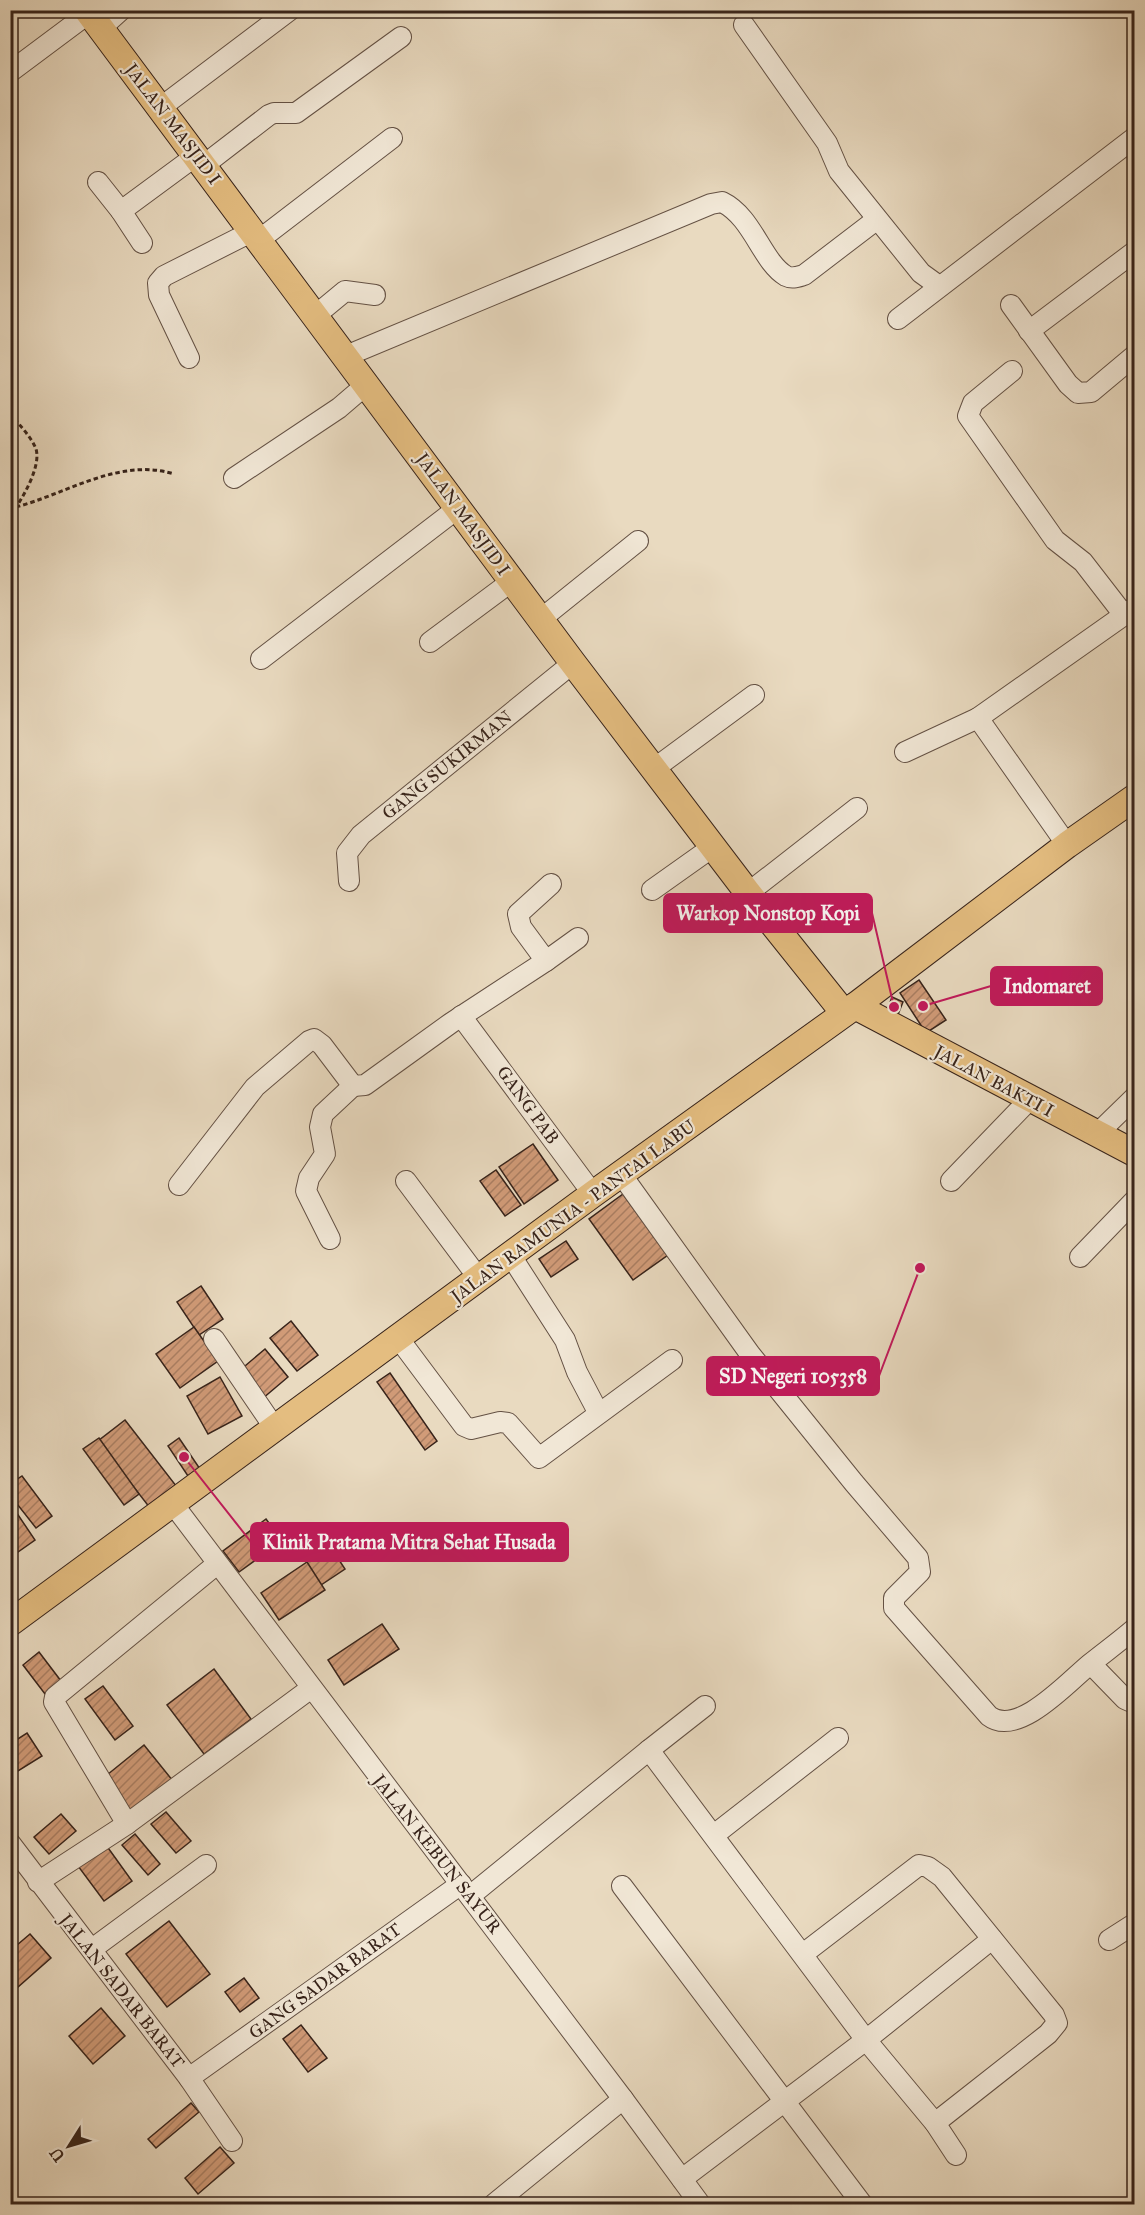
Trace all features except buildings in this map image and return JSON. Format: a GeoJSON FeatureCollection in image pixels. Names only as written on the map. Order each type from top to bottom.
{"type":"FeatureCollection","features":[{"type":"Feature","properties":{"kind":"main road","name":"JALAN MASJID I"},"geometry":{"type":"LineString","coordinates":[[92,17],[201,160],[573,663],[748,893],[849,1010]]}},
{"type":"Feature","properties":{"kind":"main road","name":"JALAN RAMUNIA - PANTAI LABU"},"geometry":{"type":"LineString","coordinates":[[10,1623],[480,1280],[593,1194],[849,1010],[1067,845],[1134,798]]}},
{"type":"Feature","properties":{"kind":"main road","name":"JALAN BAKTI I"},"geometry":{"type":"LineString","coordinates":[[849,1010],[1134,1153]]}},
{"type":"Feature","properties":{"kind":"street"},"geometry":{"type":"LineString","coordinates":[[10,72],[92,17],[121,10]]}},
{"type":"Feature","properties":{"kind":"street"},"geometry":{"type":"LineString","coordinates":[[160,108],[291,10]]}},
{"type":"Feature","properties":{"kind":"street"},"geometry":{"type":"LineString","coordinates":[[744,25],[827,143],[839,171],[876,220],[921,273],[939,285]]}},
{"type":"Feature","properties":{"kind":"street"},"geometry":{"type":"LineString","coordinates":[[121,211],[274,112],[296,113],[401,37]]}},
{"type":"Feature","properties":{"kind":"street"},"geometry":{"type":"LineString","coordinates":[[189,358],[159,295],[158,283],[164,276],[256,236],[392,138]]}},
{"type":"Feature","properties":{"kind":"street"},"geometry":{"type":"LineString","coordinates":[[898,319],[939,285],[1134,138]]}},
{"type":"Feature","properties":{"kind":"street"},"geometry":{"type":"LineString","coordinates":[[98,182],[142,243]]}},
{"type":"Feature","properties":{"kind":"street"},"geometry":{"type":"LineString","coordinates":[[346,356],[711,204],[722,202],[739,213],[776,266],[785,276],[794,278],[804,275],[876,220]]}},
{"type":"Feature","properties":{"kind":"street"},"geometry":{"type":"LineString","coordinates":[[1029,331],[1133,256]]}},
{"type":"Feature","properties":{"kind":"street"},"geometry":{"type":"LineString","coordinates":[[316,315],[345,291],[375,295]]}},
{"type":"Feature","properties":{"kind":"street"},"geometry":{"type":"LineString","coordinates":[[1011,305],[1078,393],[1090,392],[1134,356]]}},
{"type":"Feature","properties":{"kind":"street"},"geometry":{"type":"LineString","coordinates":[[905,752],[978,718],[1129,612],[1083,562],[1055,540],[968,416],[973,402],[1012,371]]}},
{"type":"Feature","properties":{"kind":"street"},"geometry":{"type":"LineString","coordinates":[[234,478],[339,408],[367,384]]}},
{"type":"Feature","properties":{"kind":"street"},"geometry":{"type":"LineString","coordinates":[[261,658],[458,508]]}},
{"type":"Feature","properties":{"kind":"street"},"geometry":{"type":"LineString","coordinates":[[541,619],[638,541]]}},
{"type":"Feature","properties":{"kind":"street"},"geometry":{"type":"LineString","coordinates":[[430,642],[512,581]]}},
{"type":"Feature","properties":{"kind":"street","name":"GANG SUKIRMAN"},"geometry":{"type":"LineString","coordinates":[[349,881],[348,853],[361,835],[573,663]]}},
{"type":"Feature","properties":{"kind":"street"},"geometry":{"type":"LineString","coordinates":[[655,768],[754,695]]}},
{"type":"Feature","properties":{"kind":"street"},"geometry":{"type":"LineString","coordinates":[[978,718],[1067,845]]}},
{"type":"Feature","properties":{"kind":"street"},"geometry":{"type":"LineString","coordinates":[[748,893],[857,808]]}},
{"type":"Feature","properties":{"kind":"street"},"geometry":{"type":"LineString","coordinates":[[652,890],[714,846]]}},
{"type":"Feature","properties":{"kind":"street"},"geometry":{"type":"LineString","coordinates":[[546,961],[521,927],[518,914],[552,884]]}},
{"type":"Feature","properties":{"kind":"street"},"geometry":{"type":"LineString","coordinates":[[330,1239],[308,1198],[306,1184],[325,1154],[320,1127],[323,1114],[353,1086],[365,1086],[461,1016],[578,938]]}},
{"type":"Feature","properties":{"kind":"street","name":"GANG PAB"},"geometry":{"type":"LineString","coordinates":[[461,1016],[593,1194]]}},
{"type":"Feature","properties":{"kind":"street"},"geometry":{"type":"LineString","coordinates":[[179,1185],[255,1087],[309,1041],[314,1039],[322,1045],[353,1086]]}},
{"type":"Feature","properties":{"kind":"street"},"geometry":{"type":"LineString","coordinates":[[1097,1134],[1134,1098]]}},
{"type":"Feature","properties":{"kind":"street"},"geometry":{"type":"LineString","coordinates":[[951,1181],[1029,1100]]}},
{"type":"Feature","properties":{"kind":"street"},"geometry":{"type":"LineString","coordinates":[[621,1174],[750,1354],[918,1558],[920,1572],[894,1598],[894,1608],[989,1716],[996,1721],[1003,1722],[1017,1719],[1040,1707],[1134,1629]]}},
{"type":"Feature","properties":{"kind":"street"},"geometry":{"type":"LineString","coordinates":[[406,1181],[480,1280]]}},
{"type":"Feature","properties":{"kind":"street"},"geometry":{"type":"LineString","coordinates":[[1080,1257],[1134,1201]]}},
{"type":"Feature","properties":{"kind":"street"},"geometry":{"type":"LineString","coordinates":[[511,1256],[565,1340],[577,1372],[598,1412]]}},
{"type":"Feature","properties":{"kind":"street"},"geometry":{"type":"LineString","coordinates":[[399,1339],[464,1426],[471,1429],[500,1422],[507,1423],[539,1458],[598,1412],[672,1360]]}},
{"type":"Feature","properties":{"kind":"street"},"geometry":{"type":"LineString","coordinates":[[214,1340],[276,1430]]}},
{"type":"Feature","properties":{"kind":"street","name":"JALAN KEBUN SAYUR"},"geometry":{"type":"LineString","coordinates":[[173,1504],[310,1689],[623,2099],[700,2205]]}},
{"type":"Feature","properties":{"kind":"street"},"geometry":{"type":"LineString","coordinates":[[127,1824],[54,1702],[55,1697],[217,1564]]}},
{"type":"Feature","properties":{"kind":"street"},"geometry":{"type":"LineString","coordinates":[[1090,1664],[1125,1699],[1134,1703]]}},
{"type":"Feature","properties":{"kind":"street"},"geometry":{"type":"LineString","coordinates":[[38,1882],[127,1824],[310,1689]]}},
{"type":"Feature","properties":{"kind":"street","name":"GANG SADAR BARAT"},"geometry":{"type":"LineString","coordinates":[[189,2078],[465,1890],[705,1706]]}},
{"type":"Feature","properties":{"kind":"street"},"geometry":{"type":"LineString","coordinates":[[714,1835],[838,1738]]}},
{"type":"Feature","properties":{"kind":"street"},"geometry":{"type":"LineString","coordinates":[[649,1750],[867,2040],[935,2123],[956,2155]]}},
{"type":"Feature","properties":{"kind":"street","name":"JALAN SADAR BARAT"},"geometry":{"type":"LineString","coordinates":[[10,1843],[189,2078],[232,2141]]}},
{"type":"Feature","properties":{"kind":"street"},"geometry":{"type":"LineString","coordinates":[[92,1949],[206,1865]]}},
{"type":"Feature","properties":{"kind":"street"},"geometry":{"type":"LineString","coordinates":[[803,1954],[919,1865],[928,1867],[942,1877],[1054,2015],[1057,2023],[1048,2034],[935,2123]]}},
{"type":"Feature","properties":{"kind":"street"},"geometry":{"type":"LineString","coordinates":[[622,1886],[861,2205]]}},
{"type":"Feature","properties":{"kind":"street"},"geometry":{"type":"LineString","coordinates":[[1110,1940],[1134,1924]]}},
{"type":"Feature","properties":{"kind":"street"},"geometry":{"type":"LineString","coordinates":[[682,2179],[867,2040],[992,1939]]}},
{"type":"Feature","properties":{"kind":"street"},"geometry":{"type":"LineString","coordinates":[[494,2205],[623,2099]]}},
{"type":"Feature","properties":{"kind":"path"},"geometry":{"type":"LineString","coordinates":[[10,413],[35,447],[37,454],[28,490],[16,507]]}},
{"type":"Feature","properties":{"kind":"path"},"geometry":{"type":"LineString","coordinates":[[10,508],[53,496],[99,476],[128,471],[174,474]]}},
{"type":"Feature","properties":{"kind":"place","name":"Indomaret"},"geometry":{"type":"Point","coordinates":[923,1006]}},
{"type":"Feature","properties":{"kind":"place","name":"Warkop Nonstop Kopi"},"geometry":{"type":"Point","coordinates":[894,1007]}},
{"type":"Feature","properties":{"kind":"place","name":"SD Negeri 105358"},"geometry":{"type":"Point","coordinates":[920,1268]}},
{"type":"Feature","properties":{"kind":"place","name":"Klinik Pratama Mitra Sehat Husada"},"geometry":{"type":"Point","coordinates":[184,1457]}}]}
